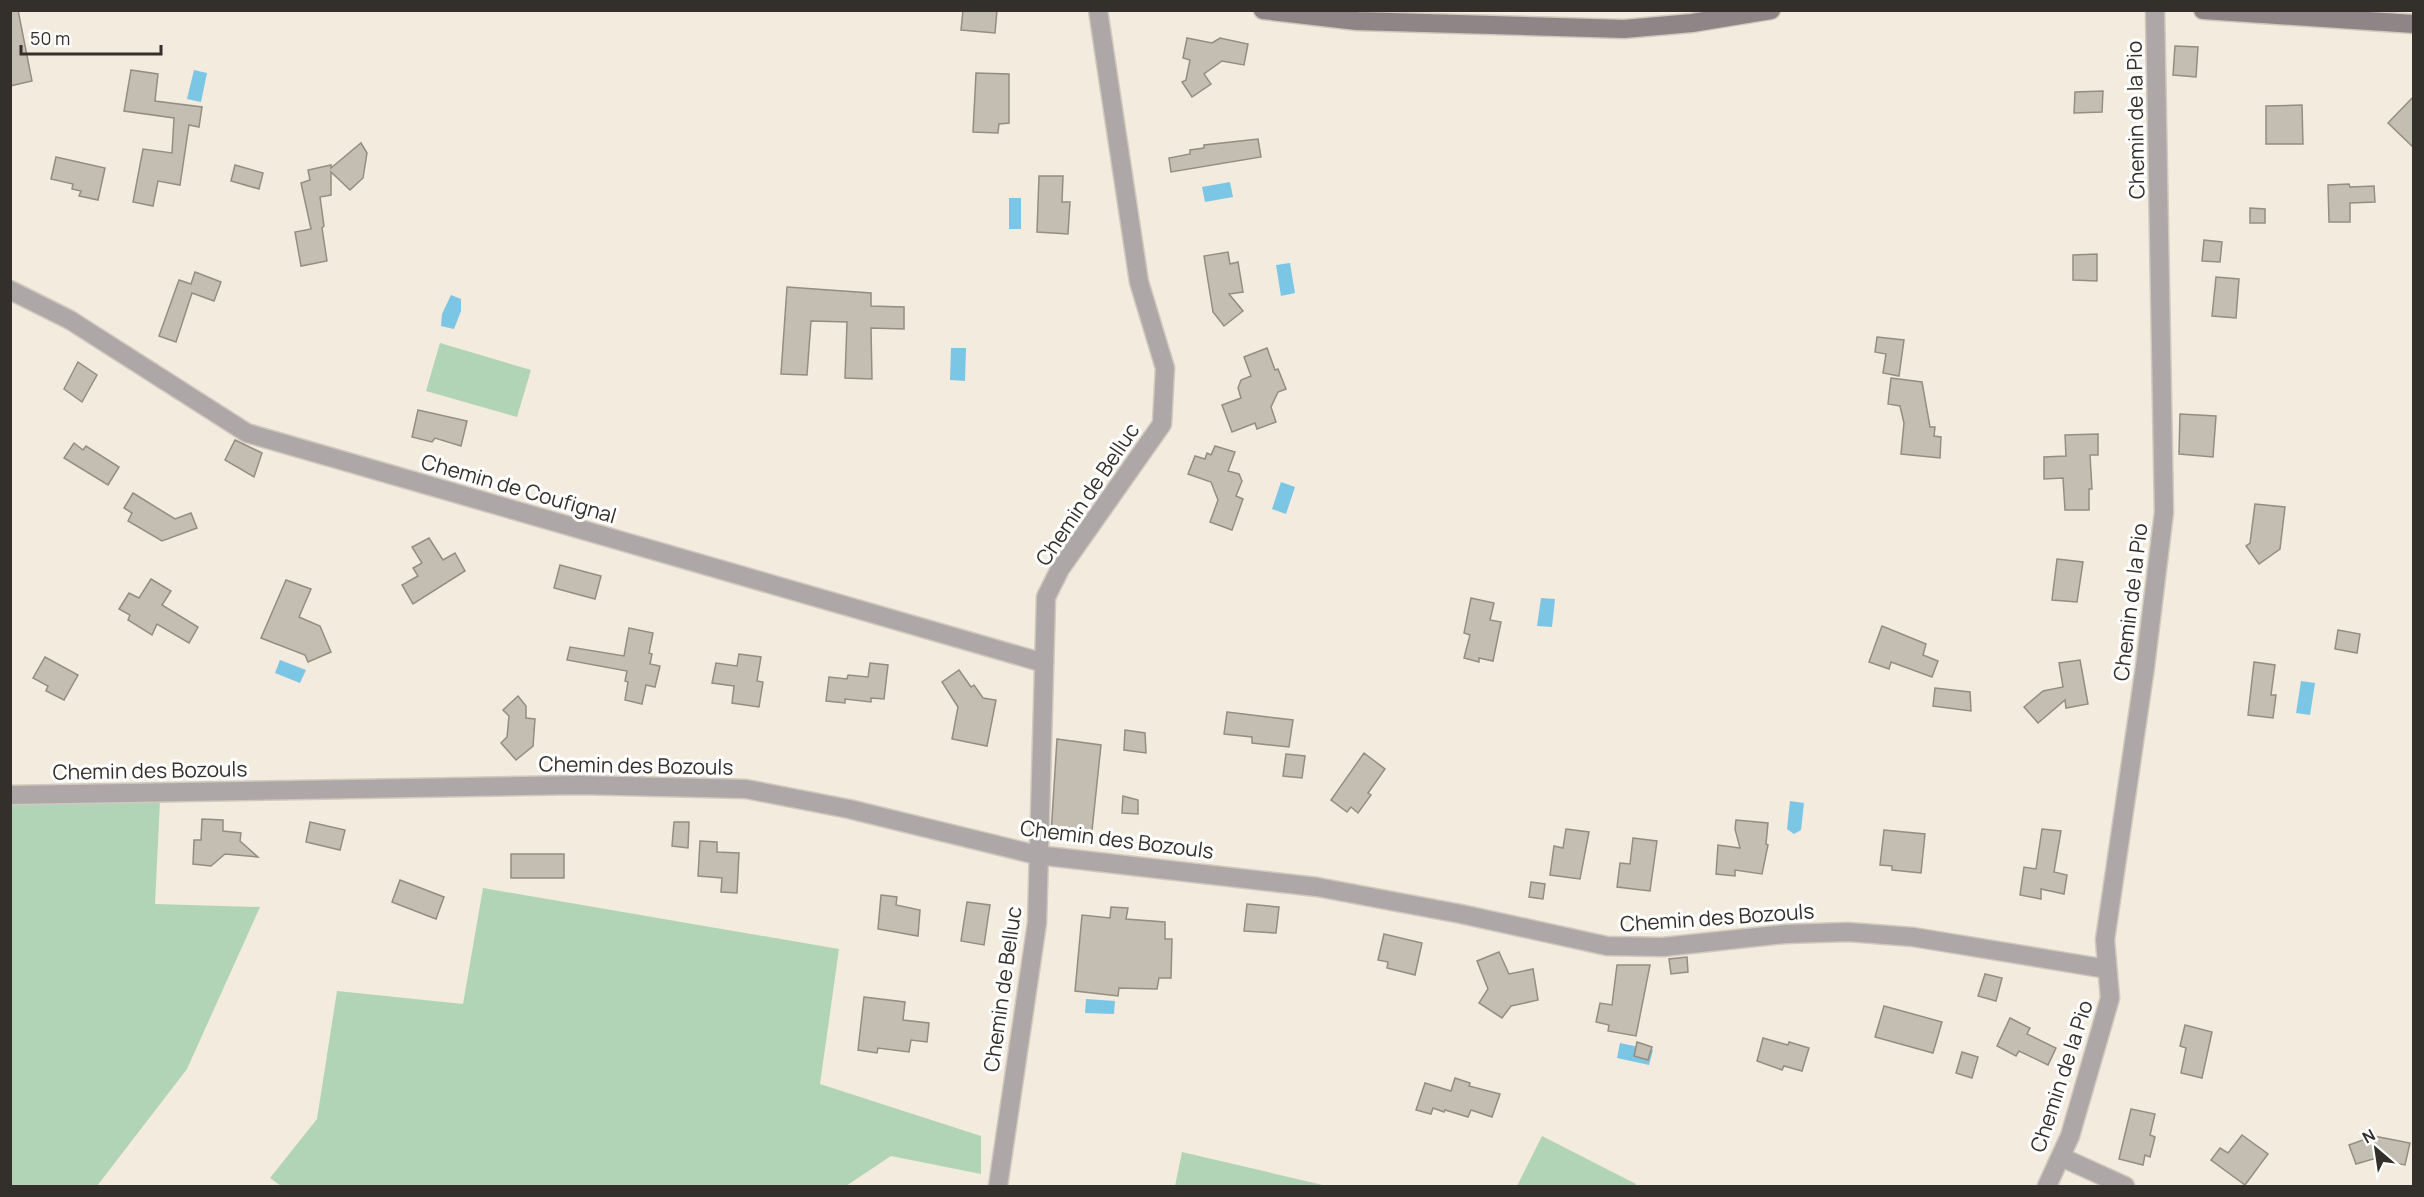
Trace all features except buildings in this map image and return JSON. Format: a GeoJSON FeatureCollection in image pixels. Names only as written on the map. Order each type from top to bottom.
{"type":"FeatureCollection","features":[{"type":"Feature","properties":{"kind":"main road"},"geometry":{"type":"LineString","coordinates":[[1263,10],[1357,21],[1403,16],[1624,28],[1692,23],[1771,10]]}},
{"type":"Feature","properties":{"kind":"main road"},"geometry":{"type":"LineString","coordinates":[[2203,10],[2414,24]]}},
{"type":"Feature","properties":{"kind":"street","name":"Chemin de Belluc"},"geometry":{"type":"LineString","coordinates":[[998,1186],[1037,923],[1037,855],[1046,597],[1060,569],[1162,424],[1165,368],[1139,282],[1098,10]]}},
{"type":"Feature","properties":{"kind":"street","name":"Chemin de la Pio"},"geometry":{"type":"LineString","coordinates":[[2048,1186],[2070,1136],[2110,998],[2105,940],[2145,667],[2164,512],[2155,10]]}},
{"type":"Feature","properties":{"kind":"street","name":"Chemin de Coufignal"},"geometry":{"type":"LineString","coordinates":[[10,290],[70,320],[248,433],[1044,663]]}},
{"type":"Feature","properties":{"kind":"street","name":"Chemin des Bozouls"},"geometry":{"type":"LineString","coordinates":[[10,795],[579,785],[746,789],[849,809],[1037,855],[1317,887],[1461,914],[1607,946],[1664,947],[1785,934],[1848,932],[1914,937],[2107,969]]}},
{"type":"Feature","properties":{"kind":"street"},"geometry":{"type":"LineString","coordinates":[[2061,1157],[2125,1186]]}},
{"type":"Feature","properties":{"kind":"green space"},"geometry":{"type":"Polygon","coordinates":[[[440,343],[531,370],[517,417],[426,391],[440,343]]]}},
{"type":"Feature","properties":{"kind":"green space"},"geometry":{"type":"Polygon","coordinates":[[[160,801],[155,904],[260,907],[187,1069],[97,1186],[11,1186],[10,805],[160,801]]]}},
{"type":"Feature","properties":{"kind":"green space"},"geometry":{"type":"Polygon","coordinates":[[[483,888],[839,949],[820,1084],[981,1136],[981,1174],[891,1156],[846,1186],[281,1186],[270,1178],[317,1119],[337,991],[463,1004],[483,888]]]}},
{"type":"Feature","properties":{"kind":"green space"},"geometry":{"type":"Polygon","coordinates":[[[1542,1136],[1636,1184],[1634,1186],[1517,1186],[1542,1136]]]}},
{"type":"Feature","properties":{"kind":"green space"},"geometry":{"type":"Polygon","coordinates":[[[1182,1152],[1327,1186],[1175,1186],[1182,1152]]]}},
{"type":"Feature","properties":{"kind":"water"},"geometry":{"type":"Polygon","coordinates":[[[194,70],[207,73],[201,102],[187,99],[194,70]]]}},
{"type":"Feature","properties":{"kind":"water"},"geometry":{"type":"Polygon","coordinates":[[[1230,182],[1233,197],[1205,202],[1202,187],[1230,182]]]}},
{"type":"Feature","properties":{"kind":"water"},"geometry":{"type":"Polygon","coordinates":[[[1009,198],[1021,198],[1021,229],[1009,229],[1009,198]]]}},
{"type":"Feature","properties":{"kind":"water"},"geometry":{"type":"Polygon","coordinates":[[[1290,263],[1295,293],[1281,296],[1276,265],[1290,263]]]}},
{"type":"Feature","properties":{"kind":"water"},"geometry":{"type":"Polygon","coordinates":[[[451,295],[461,299],[461,311],[454,329],[441,326],[442,314],[451,295]]]}},
{"type":"Feature","properties":{"kind":"water"},"geometry":{"type":"Polygon","coordinates":[[[951,348],[966,348],[965,381],[950,380],[951,348]]]}},
{"type":"Feature","properties":{"kind":"water"},"geometry":{"type":"Polygon","coordinates":[[[1281,482],[1295,487],[1286,514],[1272,509],[1281,482]]]}},
{"type":"Feature","properties":{"kind":"water"},"geometry":{"type":"Polygon","coordinates":[[[1541,598],[1555,599],[1552,627],[1537,626],[1541,598]]]}},
{"type":"Feature","properties":{"kind":"water"},"geometry":{"type":"Polygon","coordinates":[[[280,660],[306,670],[300,683],[275,673],[280,660]]]}},
{"type":"Feature","properties":{"kind":"water"},"geometry":{"type":"Polygon","coordinates":[[[2301,681],[2315,683],[2310,715],[2296,713],[2301,681]]]}},
{"type":"Feature","properties":{"kind":"water"},"geometry":{"type":"Polygon","coordinates":[[[1790,801],[1804,803],[1801,830],[1794,834],[1787,829],[1790,801]]]}},
{"type":"Feature","properties":{"kind":"water"},"geometry":{"type":"Polygon","coordinates":[[[1086,999],[1115,1001],[1114,1014],[1085,1013],[1086,999]]]}},
{"type":"Feature","properties":{"kind":"water"},"geometry":{"type":"Polygon","coordinates":[[[1620,1043],[1653,1050],[1649,1065],[1617,1058],[1620,1043]]]}}]}
